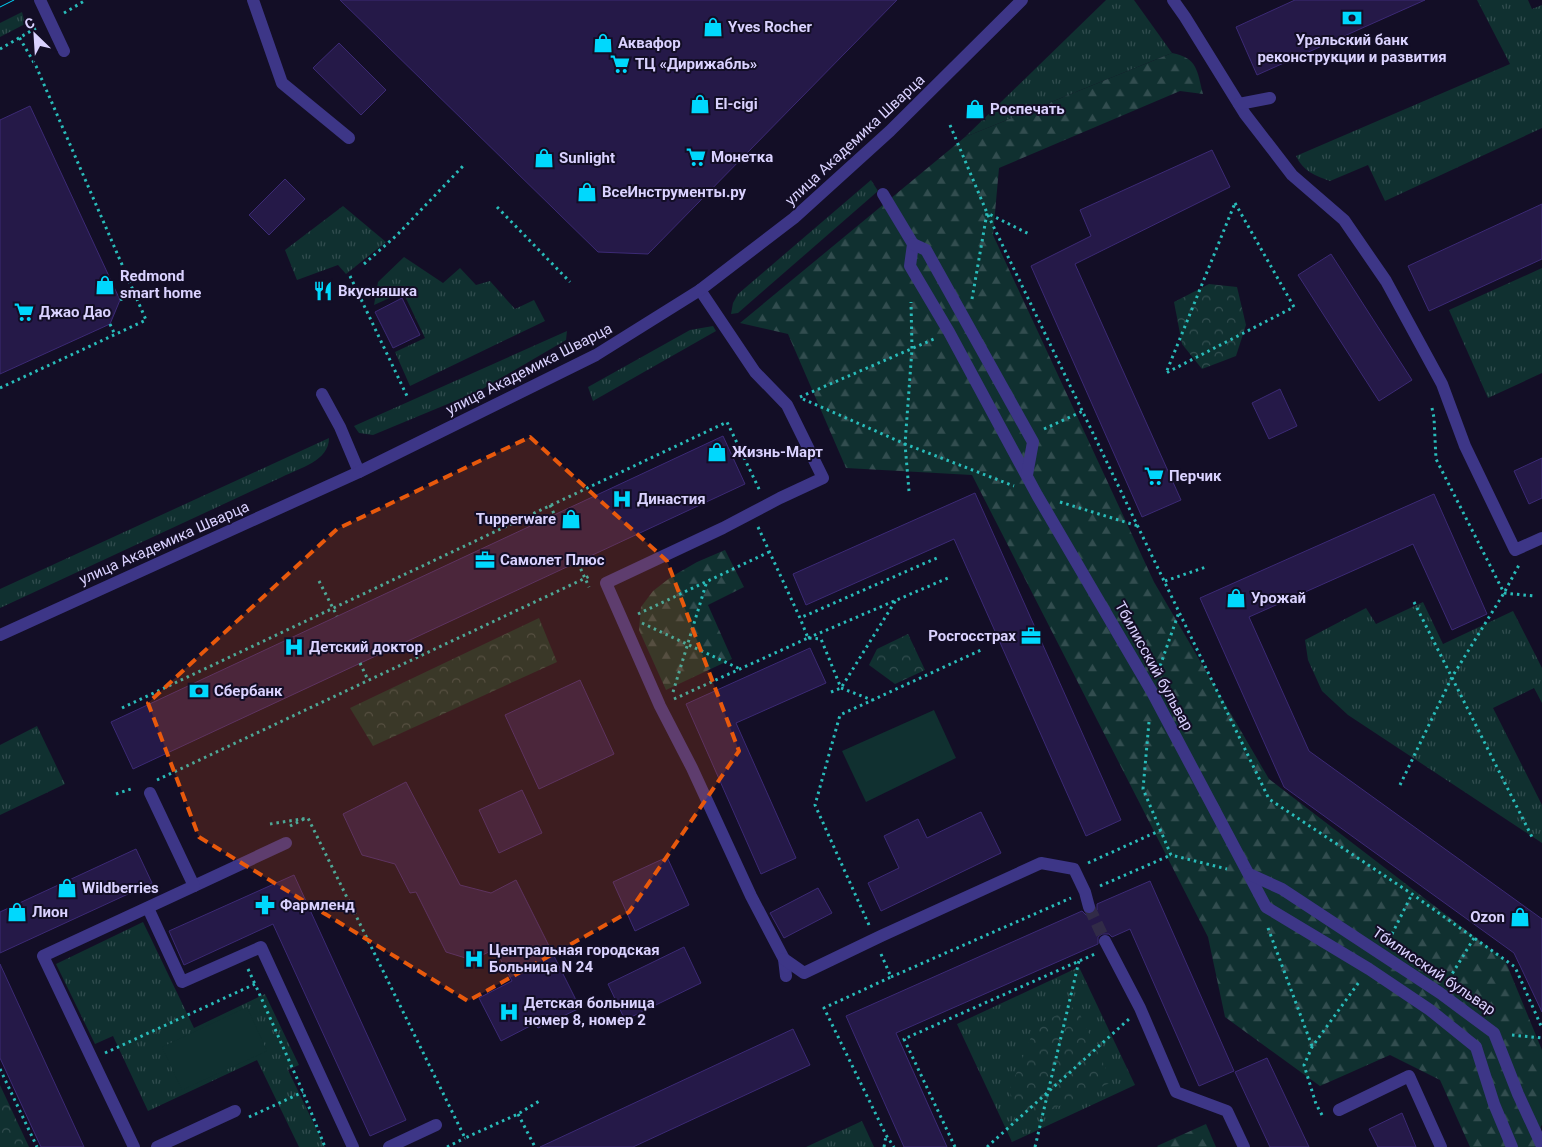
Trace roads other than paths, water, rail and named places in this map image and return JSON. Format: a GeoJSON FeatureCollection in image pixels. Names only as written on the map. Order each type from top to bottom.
{"type":"FeatureCollection","features":[{"type":"Feature","properties":{"kind":"street"},"geometry":{"type":"LineString","coordinates":[[40,0],[64,51]]}},
{"type":"Feature","properties":{"kind":"street"},"geometry":{"type":"LineString","coordinates":[[253,0],[282,83],[349,138]]}},
{"type":"Feature","properties":{"kind":"street","name":"улица Академика Шварца"},"geometry":{"type":"LineString","coordinates":[[0,635],[359,472],[596,355],[700,290],[794,218],[890,131],[1022,0]]}},
{"type":"Feature","properties":{"kind":"street"},"geometry":{"type":"LineString","coordinates":[[1173,0],[1185,16],[1238,104],[1292,176],[1344,220],[1386,280],[1442,384],[1465,446],[1515,550],[1542,538]]}},
{"type":"Feature","properties":{"kind":"street"},"geometry":{"type":"LineString","coordinates":[[1238,104],[1270,98]]}},
{"type":"Feature","properties":{"kind":"street"},"geometry":{"type":"LineString","coordinates":[[883,194],[913,244],[926,250],[1030,435],[1033,442],[1027,475]]}},
{"type":"Feature","properties":{"kind":"street","name":"Тбилисский бульвар"},"geometry":{"type":"LineString","coordinates":[[913,244],[910,266],[949,332],[1037,494],[1152,692],[1266,907],[1430,1010],[1476,1047],[1494,1104],[1512,1147]]}},
{"type":"Feature","properties":{"kind":"street"},"geometry":{"type":"LineString","coordinates":[[700,290],[755,372],[786,405],[824,478],[606,583],[660,706],[692,768],[751,896],[784,958],[786,976]]}},
{"type":"Feature","properties":{"kind":"street"},"geometry":{"type":"LineString","coordinates":[[322,394],[340,427],[359,472]]}},
{"type":"Feature","properties":{"kind":"street"},"geometry":{"type":"LineString","coordinates":[[148,786],[194,886]]}},
{"type":"Feature","properties":{"kind":"street"},"geometry":{"type":"LineString","coordinates":[[134,1147],[43,956],[286,843]]}},
{"type":"Feature","properties":{"kind":"street"},"geometry":{"type":"LineString","coordinates":[[784,958],[804,973],[1041,863],[1074,869],[1085,892],[1089,907]]}},
{"type":"Feature","properties":{"kind":"street","name":"Тбилисский бульвар"},"geometry":{"type":"LineString","coordinates":[[1249,874],[1282,889],[1440,993],[1494,1033],[1518,1094],[1542,1146]]}},
{"type":"Feature","properties":{"kind":"street"},"geometry":{"type":"LineString","coordinates":[[148,908],[182,982],[261,947],[353,1147]]}},
{"type":"Feature","properties":{"kind":"street"},"geometry":{"type":"LineString","coordinates":[[1107,944],[1140,1008],[1176,1092],[1227,1111],[1244,1147]]}},
{"type":"Feature","properties":{"kind":"street"},"geometry":{"type":"LineString","coordinates":[[1338,1110],[1409,1076],[1441,1147]]}},
{"type":"Feature","properties":{"kind":"street"},"geometry":{"type":"LineString","coordinates":[[157,1147],[235,1112]]}},
{"type":"Feature","properties":{"kind":"street"},"geometry":{"type":"LineString","coordinates":[[389,1147],[436,1126]]}},
{"type":"Feature","properties":{"kind":"tunnel"},"geometry":{"type":"LineString","coordinates":[[1089,907],[1105,941]]}},
{"type":"Feature","properties":{"kind":"tram line"},"geometry":{"type":"LineString","coordinates":[[0,7],[14,0]]}},
{"type":"Feature","properties":{"kind":"place","name":"Уральский банк реконструкции и развития"},"geometry":{"type":"Point","coordinates":[1352,18]}},
{"type":"Feature","properties":{"kind":"place","name":"Yves Rocher"},"geometry":{"type":"Point","coordinates":[713,27]}},
{"type":"Feature","properties":{"kind":"place","name":"Аквафор"},"geometry":{"type":"Point","coordinates":[603,43]}},
{"type":"Feature","properties":{"kind":"place","name":"ТЦ «Дирижабль»"},"geometry":{"type":"Point","coordinates":[620,64]}},
{"type":"Feature","properties":{"kind":"place","name":"El-cigi"},"geometry":{"type":"Point","coordinates":[700,104]}},
{"type":"Feature","properties":{"kind":"place","name":"Роспечать"},"geometry":{"type":"Point","coordinates":[975,109]}},
{"type":"Feature","properties":{"kind":"place","name":"Монетка"},"geometry":{"type":"Point","coordinates":[696,157]}},
{"type":"Feature","properties":{"kind":"place","name":"Sunlight"},"geometry":{"type":"Point","coordinates":[544,158]}},
{"type":"Feature","properties":{"kind":"place","name":"ВсеИнструменты.ру"},"geometry":{"type":"Point","coordinates":[587,192]}},
{"type":"Feature","properties":{"kind":"place","name":"Redmond smart home"},"geometry":{"type":"Point","coordinates":[105,285]}},
{"type":"Feature","properties":{"kind":"place","name":"Вкусняшка"},"geometry":{"type":"Point","coordinates":[323,291]}},
{"type":"Feature","properties":{"kind":"place","name":"Джао Дао"},"geometry":{"type":"Point","coordinates":[24,312]}},
{"type":"Feature","properties":{"kind":"place","name":"Жизнь-Март"},"geometry":{"type":"Point","coordinates":[717,452]}},
{"type":"Feature","properties":{"kind":"place","name":"Перчик"},"geometry":{"type":"Point","coordinates":[1154,476]}},
{"type":"Feature","properties":{"kind":"place","name":"Династия"},"geometry":{"type":"Point","coordinates":[622,499]}},
{"type":"Feature","properties":{"kind":"place","name":"Tupperware"},"geometry":{"type":"Point","coordinates":[571,519]}},
{"type":"Feature","properties":{"kind":"place","name":"Самолет Плюс"},"geometry":{"type":"Point","coordinates":[485,560]}},
{"type":"Feature","properties":{"kind":"place","name":"Урожай"},"geometry":{"type":"Point","coordinates":[1236,598]}},
{"type":"Feature","properties":{"kind":"place","name":"Росгосстрах"},"geometry":{"type":"Point","coordinates":[1031,636]}},
{"type":"Feature","properties":{"kind":"place","name":"Детский доктор"},"geometry":{"type":"Point","coordinates":[294,647]}},
{"type":"Feature","properties":{"kind":"place","name":"Сбербанк"},"geometry":{"type":"Point","coordinates":[199,691]}},
{"type":"Feature","properties":{"kind":"place","name":"Wildberries"},"geometry":{"type":"Point","coordinates":[67,888]}},
{"type":"Feature","properties":{"kind":"place","name":"Фармленд"},"geometry":{"type":"Point","coordinates":[265,905]}},
{"type":"Feature","properties":{"kind":"place","name":"Лион"},"geometry":{"type":"Point","coordinates":[17,912]}},
{"type":"Feature","properties":{"kind":"place","name":"Ozon"},"geometry":{"type":"Point","coordinates":[1520,917]}},
{"type":"Feature","properties":{"kind":"place","name":"Центральная городская Больница N 24"},"geometry":{"type":"Point","coordinates":[474,959]}},
{"type":"Feature","properties":{"kind":"place","name":"Детская больница номер 8, номер 2"},"geometry":{"type":"Point","coordinates":[509,1012]}}]}
